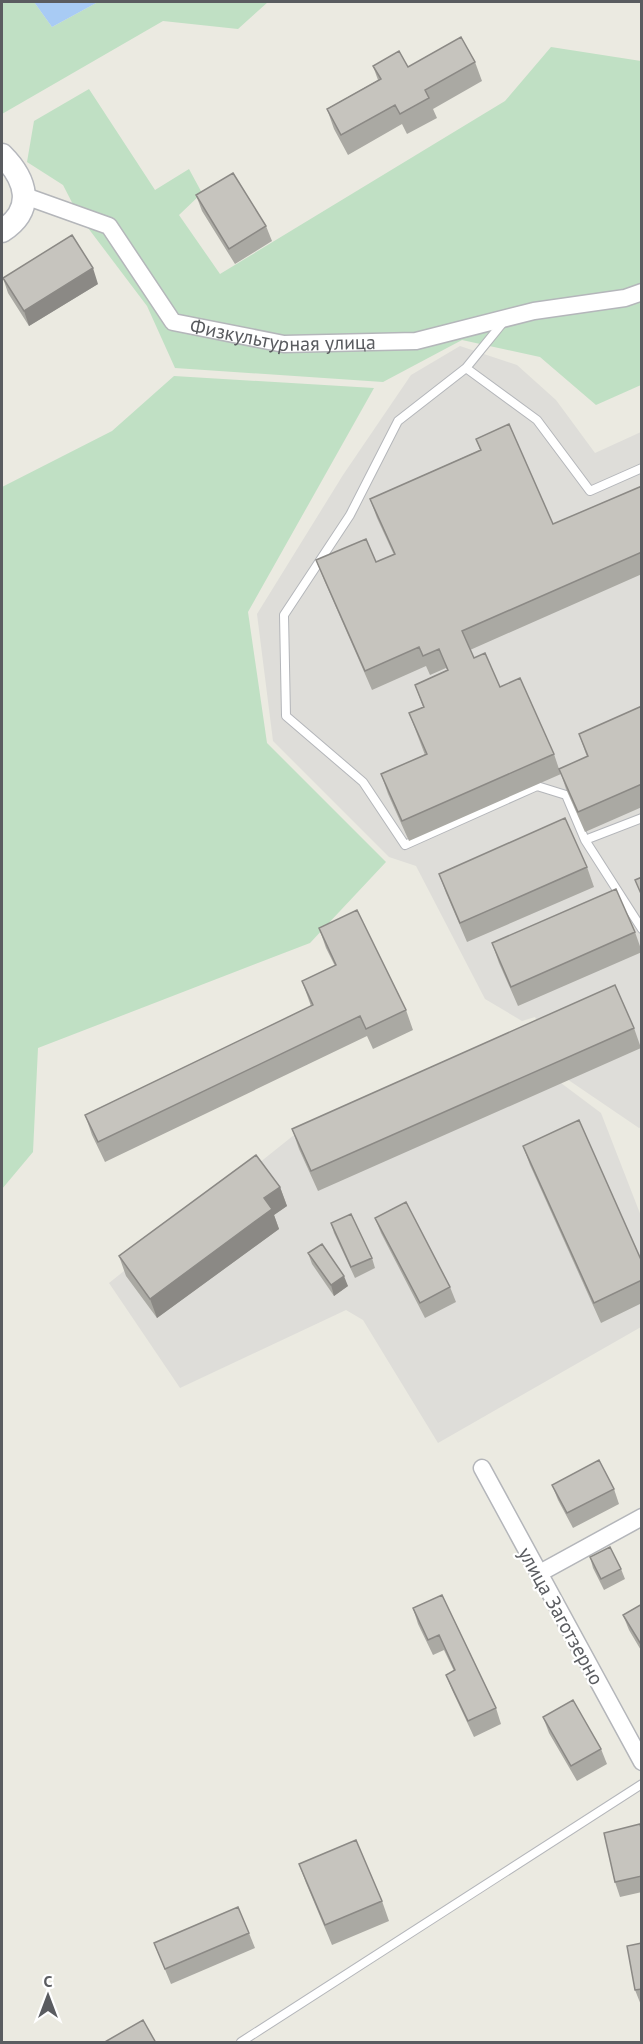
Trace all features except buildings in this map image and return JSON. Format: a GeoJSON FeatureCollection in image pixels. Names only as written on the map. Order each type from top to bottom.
{"type":"FeatureCollection","features":[{"type":"Feature","properties":{"kind":"main road"},"geometry":{"type":"LineString","coordinates":[[2,155],[15,169],[25,196],[19,214],[2,231]]}},
{"type":"Feature","properties":{"kind":"street","name":"Физкультурная улица"},"geometry":{"type":"LineString","coordinates":[[25,196],[109,226],[173,322],[284,344],[416,341],[507,317],[625,298],[642,292]]}},
{"type":"Feature","properties":{"kind":"street","name":"улица Заготзерно"},"geometry":{"type":"LineString","coordinates":[[482,1468],[642,1762]]}},
{"type":"Feature","properties":{"kind":"street"},"geometry":{"type":"LineString","coordinates":[[538,1574],[642,1517]]}},
{"type":"Feature","properties":{"kind":"lane"},"geometry":{"type":"LineString","coordinates":[[507,317],[466,368],[398,421],[350,515],[284,615],[286,716],[363,782],[405,845],[537,786],[566,795],[585,840],[642,929]]}},
{"type":"Feature","properties":{"kind":"lane"},"geometry":{"type":"LineString","coordinates":[[466,368],[537,420],[590,491],[642,468]]}},
{"type":"Feature","properties":{"kind":"lane"},"geometry":{"type":"LineString","coordinates":[[585,840],[642,818]]}},
{"type":"Feature","properties":{"kind":"lane"},"geometry":{"type":"LineString","coordinates":[[241,2043],[642,1784]]}},
{"type":"Feature","properties":{"kind":"shaded area"},"geometry":{"type":"Polygon","coordinates":[[[460,346],[517,365],[556,400],[595,453],[641,432],[641,1127],[639,1128],[564,1077],[535,1017],[522,1021],[485,999],[416,866],[389,857],[273,741],[257,614],[343,475],[411,375],[460,346]]]}},
{"type":"Feature","properties":{"kind":"shaded area"},"geometry":{"type":"Polygon","coordinates":[[[530,1028],[553,1077],[601,1113],[641,1216],[641,1327],[438,1443],[363,1320],[346,1310],[180,1388],[109,1283],[294,1135],[530,1028]]]}},
{"type":"Feature","properties":{"kind":"green space"},"geometry":{"type":"Polygon","coordinates":[[[2,2],[34,2],[52,27],[98,2],[268,2],[238,29],[163,21],[2,114],[2,2]]]}},
{"type":"Feature","properties":{"kind":"green space"},"geometry":{"type":"Polygon","coordinates":[[[551,47],[641,61],[641,385],[596,405],[540,357],[462,340],[383,382],[175,368],[147,306],[79,216],[63,185],[27,162],[34,121],[89,89],[155,190],[189,169],[202,193],[179,215],[220,274],[505,101],[551,47]]]}},
{"type":"Feature","properties":{"kind":"green space"},"geometry":{"type":"Polygon","coordinates":[[[174,376],[374,388],[248,612],[267,743],[386,862],[310,943],[38,1048],[33,1152],[2,1189],[2,487],[112,431],[174,376]]]}},
{"type":"Feature","properties":{"kind":"water"},"geometry":{"type":"Polygon","coordinates":[[[34,2],[98,2],[52,27],[34,2]]]}}]}
